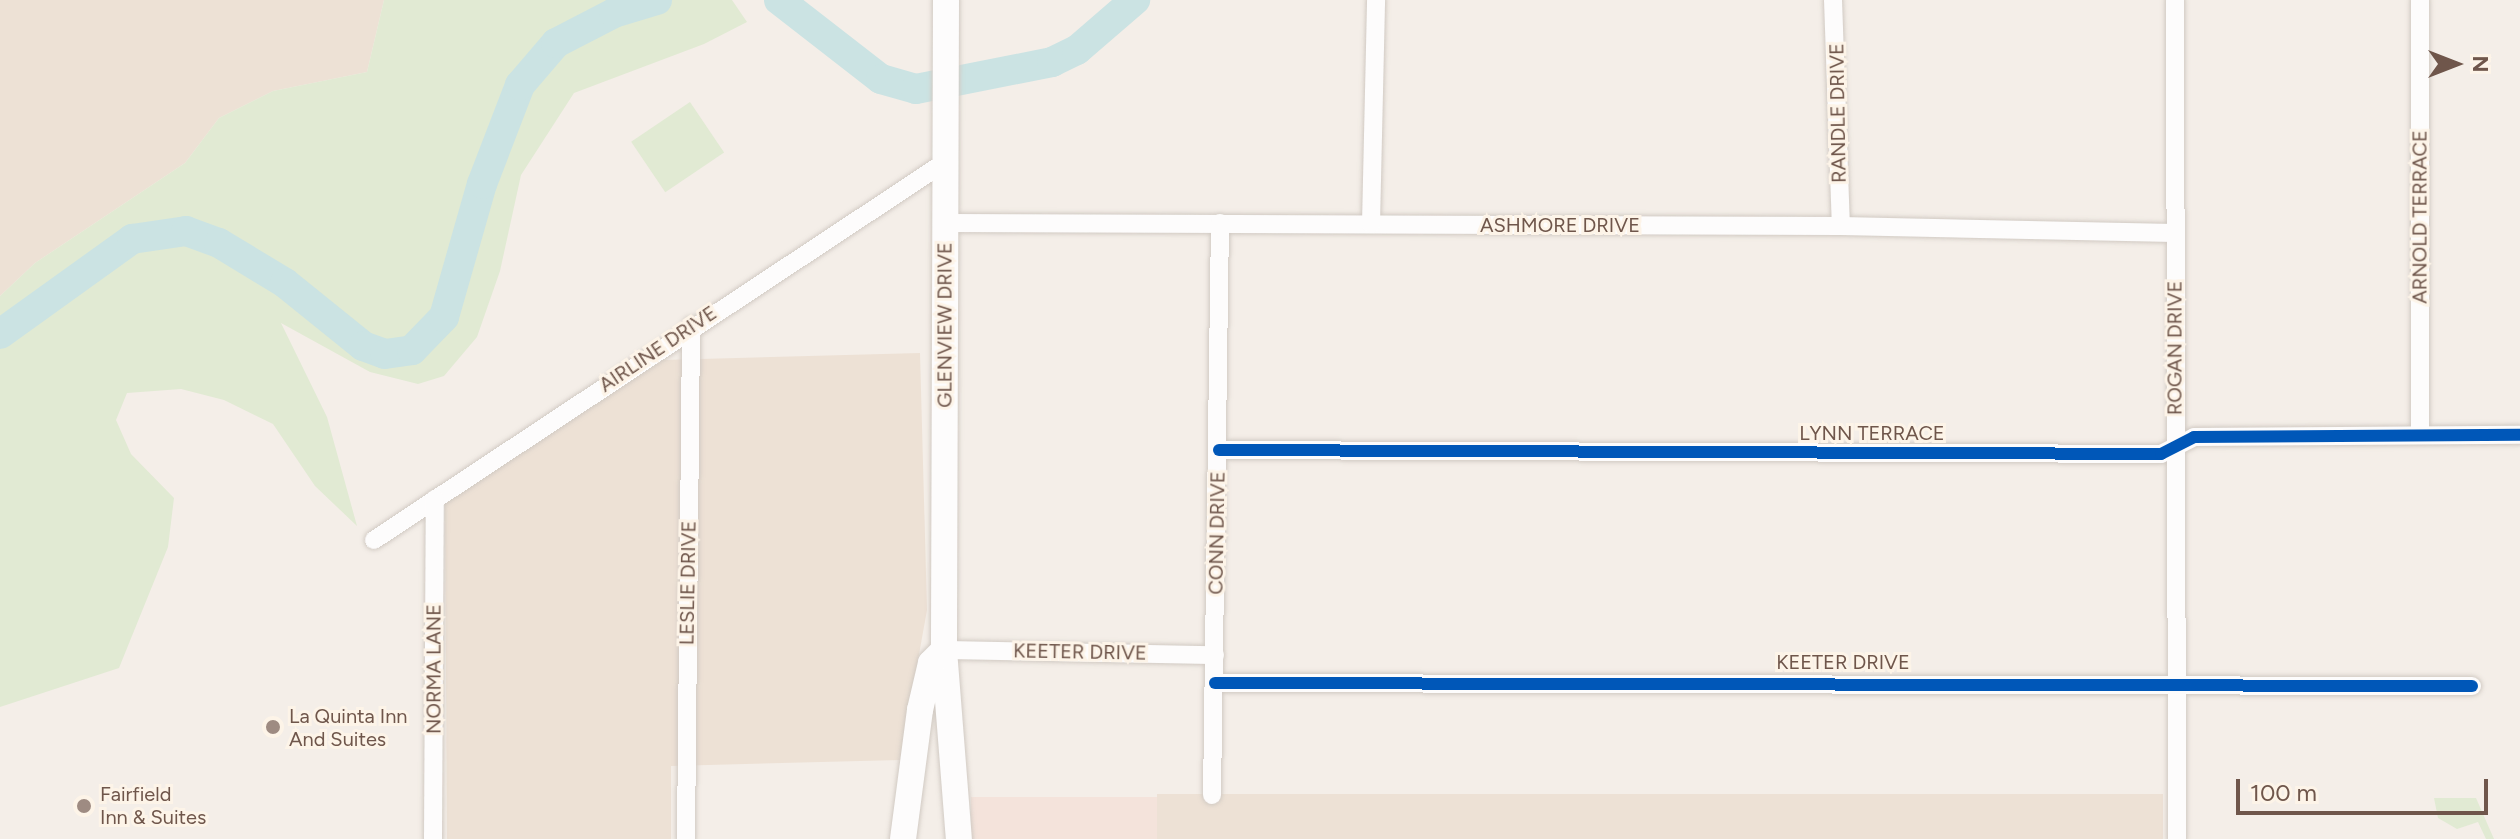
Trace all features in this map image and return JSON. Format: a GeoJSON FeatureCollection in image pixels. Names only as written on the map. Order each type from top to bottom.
{"type":"FeatureCollection","features":[{"type":"Feature","properties":{"kind":"main road","name":"GLENVIEW DRIVE"},"geometry":{"type":"LineString","coordinates":[[946,0],[944,650],[959,839]]}},
{"type":"Feature","properties":{"kind":"main road","name":"GLENVIEW DRIVE"},"geometry":{"type":"LineString","coordinates":[[903,839],[920,710],[931,663],[944,650]]}},
{"type":"Feature","properties":{"kind":"street"},"geometry":{"type":"LineString","coordinates":[[1371,224],[1376,0]]}},
{"type":"Feature","properties":{"kind":"street","name":"RANDLE DRIVE"},"geometry":{"type":"LineString","coordinates":[[1833,0],[1841,226]]}},
{"type":"Feature","properties":{"kind":"street","name":"ROGAN DRIVE"},"geometry":{"type":"LineString","coordinates":[[2175,0],[2177,839]]}},
{"type":"Feature","properties":{"kind":"street","name":"ARNOLD TERRACE"},"geometry":{"type":"LineString","coordinates":[[2420,0],[2420,434]]}},
{"type":"Feature","properties":{"kind":"street","name":"AIRLINE DRIVE"},"geometry":{"type":"LineString","coordinates":[[374,540],[691,326],[945,162]]}},
{"type":"Feature","properties":{"kind":"street","name":"ASHMORE DRIVE"},"geometry":{"type":"LineString","coordinates":[[946,223],[1841,226],[2174,233]]}},
{"type":"Feature","properties":{"kind":"street","name":"CONN DRIVE"},"geometry":{"type":"LineString","coordinates":[[1212,795],[1220,223]]}},
{"type":"Feature","properties":{"kind":"street","name":"LESLIE DRIVE"},"geometry":{"type":"LineString","coordinates":[[686,839],[691,326]]}},
{"type":"Feature","properties":{"kind":"street","name":"LYNN TERRACE"},"geometry":{"type":"LineString","coordinates":[[1219,450],[2161,454],[2194,437],[2520,435]]}},
{"type":"Feature","properties":{"kind":"street","name":"NORMA LANE"},"geometry":{"type":"LineString","coordinates":[[433,839],[435,499]]}},
{"type":"Feature","properties":{"kind":"street","name":"KEETER DRIVE"},"geometry":{"type":"LineString","coordinates":[[944,650],[1215,655]]}},
{"type":"Feature","properties":{"kind":"street","name":"KEETER DRIVE"},"geometry":{"type":"LineString","coordinates":[[1215,683],[2472,686]]}},
{"type":"Feature","properties":{"kind":"shaded area"},"geometry":{"type":"Polygon","coordinates":[[[0,0],[384,0],[367,72],[273,91],[219,118],[185,163],[35,263],[0,296],[0,0]]]}},
{"type":"Feature","properties":{"kind":"shaded area"},"geometry":{"type":"Polygon","coordinates":[[[920,353],[927,610],[900,760],[671,766],[671,839],[447,839],[445,503],[663,360],[920,353]]]}},
{"type":"Feature","properties":{"kind":"shaded area"},"geometry":{"type":"Polygon","coordinates":[[[1157,794],[2163,794],[2163,839],[1157,839],[1157,794]]]}},
{"type":"Feature","properties":{"kind":"shaded area"},"geometry":{"type":"Polygon","coordinates":[[[971,797],[1157,797],[1157,839],[971,839],[971,797]]]}},
{"type":"Feature","properties":{"kind":"green space"},"geometry":{"type":"Polygon","coordinates":[[[384,0],[732,0],[747,22],[704,44],[574,93],[521,175],[500,271],[477,337],[444,376],[418,384],[370,372],[281,323],[327,417],[357,526],[315,486],[273,424],[224,400],[181,389],[127,393],[116,420],[131,454],[174,498],[168,547],[119,668],[0,707],[0,296],[35,263],[185,163],[219,118],[273,91],[367,72],[384,0]]]}},
{"type":"Feature","properties":{"kind":"green space"},"geometry":{"type":"Polygon","coordinates":[[[690,102],[724,153],[665,192],[631,142],[690,102]]]}},
{"type":"Feature","properties":{"kind":"green space"},"geometry":{"type":"Polygon","coordinates":[[[2434,798],[2476,798],[2494,839],[2486,839],[2478,822],[2457,829],[2438,818],[2434,798]]]}},
{"type":"Feature","properties":{"kind":"waterway"},"geometry":{"type":"LineString","coordinates":[[0,334],[132,239],[186,231],[219,243],[285,283],[363,346],[385,354],[412,350],[444,317],[482,184],[520,85],[556,43],[614,13],[657,0]]}},
{"type":"Feature","properties":{"kind":"waterway"},"geometry":{"type":"LineString","coordinates":[[779,0],[881,79],[916,89],[1052,62],[1077,50],[1135,0]]}},
{"type":"Feature","properties":{"kind":"cycle path"},"geometry":{"type":"LineString","coordinates":[[1219,450],[2161,454],[2194,437],[2520,435]]}},
{"type":"Feature","properties":{"kind":"cycle path"},"geometry":{"type":"LineString","coordinates":[[1215,683],[2472,686]]}},
{"type":"Feature","properties":{"kind":"place","name":"La Quinta Inn And Suites"},"geometry":{"type":"Point","coordinates":[273,727]}},
{"type":"Feature","properties":{"kind":"place","name":"Fairfield Inn & Suites"},"geometry":{"type":"Point","coordinates":[84,806]}}]}
